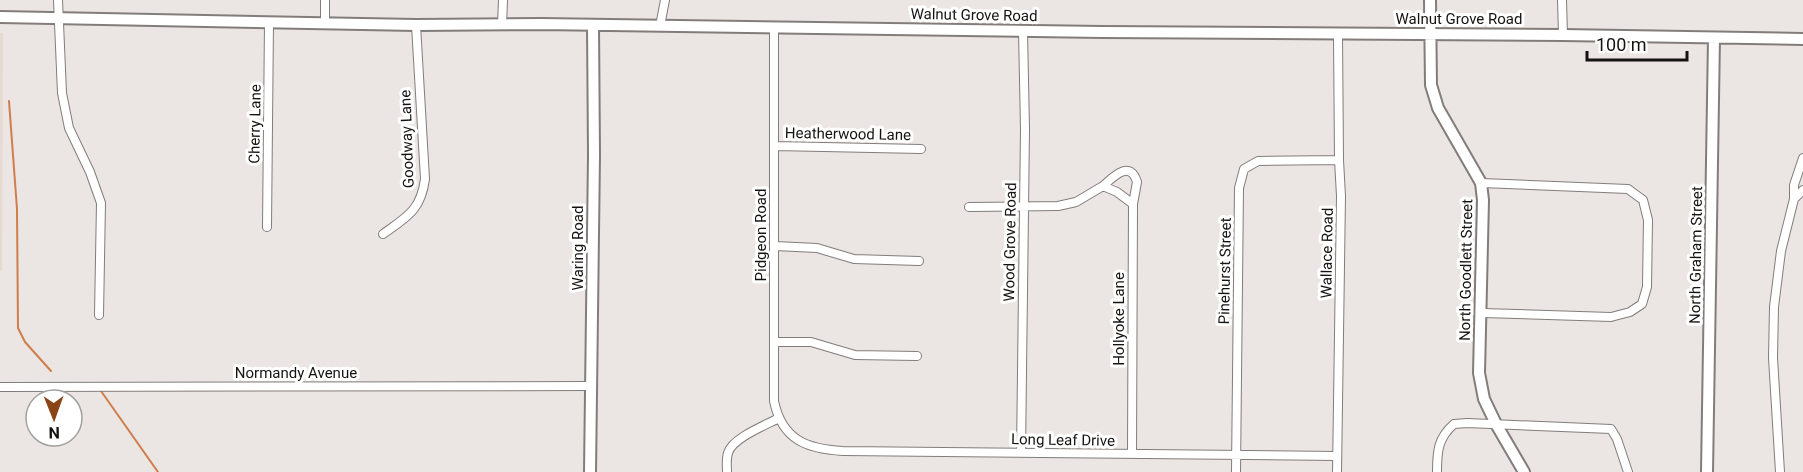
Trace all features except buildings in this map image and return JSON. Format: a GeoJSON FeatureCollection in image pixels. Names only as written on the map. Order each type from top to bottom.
{"type":"FeatureCollection","features":[{"type":"Feature","properties":{"kind":"main road","name":"North Goodlett Street"},"geometry":{"type":"LineString","coordinates":[[1430,0],[1431,85],[1438,108],[1481,183],[1483,200],[1482,313],[1479,373],[1484,399],[1524,472]]}},
{"type":"Feature","properties":{"kind":"main road","name":"Walnut Grove Road"},"geometry":{"type":"LineString","coordinates":[[0,17],[416,25],[502,24],[1803,39]]}},
{"type":"Feature","properties":{"kind":"main road","name":"Waring Road"},"geometry":{"type":"LineString","coordinates":[[590,472],[594,155],[593,25]]}},
{"type":"Feature","properties":{"kind":"main road","name":"North Graham Street"},"geometry":{"type":"LineString","coordinates":[[1707,472],[1714,38]]}},
{"type":"Feature","properties":{"kind":"street"},"geometry":{"type":"LineString","coordinates":[[58,0],[62,93],[69,128],[90,172],[101,203],[99,315]]}},
{"type":"Feature","properties":{"kind":"street"},"geometry":{"type":"LineString","coordinates":[[325,0],[325,23]]}},
{"type":"Feature","properties":{"kind":"street"},"geometry":{"type":"LineString","coordinates":[[502,0],[502,24]]}},
{"type":"Feature","properties":{"kind":"street"},"geometry":{"type":"LineString","coordinates":[[660,26],[665,0]]}},
{"type":"Feature","properties":{"kind":"street"},"geometry":{"type":"LineString","coordinates":[[1562,0],[1563,35]]}},
{"type":"Feature","properties":{"kind":"street","name":"Cherry Lane"},"geometry":{"type":"LineString","coordinates":[[267,227],[269,22]]}},
{"type":"Feature","properties":{"kind":"street","name":"Goodway Lane"},"geometry":{"type":"LineString","coordinates":[[383,234],[409,216],[423,197],[425,179],[416,25]]}},
{"type":"Feature","properties":{"kind":"street","name":"Pidgeon Road"},"geometry":{"type":"LineString","coordinates":[[774,28],[774,401],[779,418],[792,436]]}},
{"type":"Feature","properties":{"kind":"street","name":"Wood Grove Road"},"geometry":{"type":"LineString","coordinates":[[1021,453],[1025,129],[1023,31]]}},
{"type":"Feature","properties":{"kind":"street","name":"Wallace Road"},"geometry":{"type":"LineString","coordinates":[[1337,472],[1341,196],[1338,35]]}},
{"type":"Feature","properties":{"kind":"street","name":"Heatherwood Lane"},"geometry":{"type":"LineString","coordinates":[[775,146],[921,149]]}},
{"type":"Feature","properties":{"kind":"street"},"geometry":{"type":"LineString","coordinates":[[1780,472],[1773,358],[1774,307],[1781,251],[1794,199],[1794,185],[1803,158]]}},
{"type":"Feature","properties":{"kind":"street","name":"Pinehurst Street"},"geometry":{"type":"LineString","coordinates":[[1236,472],[1239,188],[1244,169],[1258,161],[1339,160]]}},
{"type":"Feature","properties":{"kind":"street","name":"Hollyoke Lane"},"geometry":{"type":"LineString","coordinates":[[1103,186],[1118,172],[1128,171],[1137,182],[1132,204],[1132,454]]}},
{"type":"Feature","properties":{"kind":"street"},"geometry":{"type":"LineString","coordinates":[[1481,183],[1628,189],[1644,200],[1648,220],[1647,287],[1642,304],[1630,312],[1611,316],[1482,313]]}},
{"type":"Feature","properties":{"kind":"street"},"geometry":{"type":"LineString","coordinates":[[969,207],[1048,207],[1084,198],[1103,186],[1117,192],[1132,204]]}},
{"type":"Feature","properties":{"kind":"street"},"geometry":{"type":"LineString","coordinates":[[1794,199],[1803,192]]}},
{"type":"Feature","properties":{"kind":"street"},"geometry":{"type":"LineString","coordinates":[[774,246],[817,248],[854,259],[919,261]]}},
{"type":"Feature","properties":{"kind":"street"},"geometry":{"type":"LineString","coordinates":[[774,342],[811,342],[858,355],[917,356]]}},
{"type":"Feature","properties":{"kind":"street","name":"Normandy Avenue"},"geometry":{"type":"LineString","coordinates":[[0,387],[592,386]]}},
{"type":"Feature","properties":{"kind":"street"},"geometry":{"type":"LineString","coordinates":[[727,472],[728,453],[732,445],[744,436],[779,418]]}},
{"type":"Feature","properties":{"kind":"street"},"geometry":{"type":"LineString","coordinates":[[1437,472],[1437,451],[1440,441],[1445,432],[1454,424],[1611,429],[1617,439],[1628,472]]}},
{"type":"Feature","properties":{"kind":"street","name":"Long Leaf Drive"},"geometry":{"type":"LineString","coordinates":[[792,436],[808,446],[830,450],[1337,456]]}},
{"type":"Feature","properties":{"kind":"shaded area"},"geometry":{"type":"Polygon","coordinates":[[[0,33],[3,33],[2,271],[0,271],[0,33]]]}},
{"type":"Feature","properties":{"kind":"waterway"},"geometry":{"type":"LineString","coordinates":[[9,101],[17,209],[18,328],[25,342],[51,371]]}},
{"type":"Feature","properties":{"kind":"waterway"},"geometry":{"type":"LineString","coordinates":[[101,391],[158,472]]}}]}
